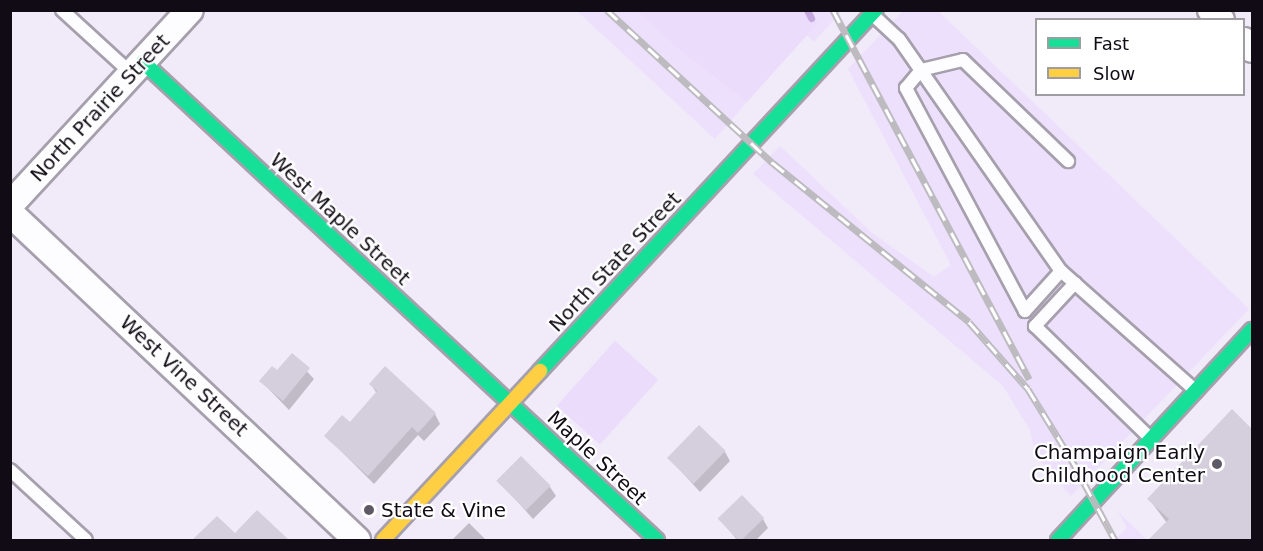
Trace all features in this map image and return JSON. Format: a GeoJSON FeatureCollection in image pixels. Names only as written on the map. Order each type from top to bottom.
{"type":"FeatureCollection","features":[{"type":"Feature","properties":{"kind":"main road","name":"North State Street"},"geometry":{"type":"LineString","coordinates":[[383,540],[874,12]]}},
{"type":"Feature","properties":{"kind":"main road","name":"West Maple Street"},"geometry":{"type":"LineString","coordinates":[[138,68],[511,404]]}},
{"type":"Feature","properties":{"kind":"main road"},"geometry":{"type":"LineString","coordinates":[[1058,540],[1252,330]]}},
{"type":"Feature","properties":{"kind":"main road","name":"Maple Street"},"geometry":{"type":"LineString","coordinates":[[511,404],[657,540]]}},
{"type":"Feature","properties":{"kind":"street","name":"North Prairie Street"},"geometry":{"type":"LineString","coordinates":[[10,205],[190,10]]}},
{"type":"Feature","properties":{"kind":"street","name":"West Vine Street"},"geometry":{"type":"LineString","coordinates":[[10,213],[357,540]]}},
{"type":"Feature","properties":{"kind":"lane"},"geometry":{"type":"LineString","coordinates":[[62,10],[138,68]]}},
{"type":"Feature","properties":{"kind":"lane"},"geometry":{"type":"LineString","coordinates":[[874,12],[899,39],[1061,271],[1196,392]]}},
{"type":"Feature","properties":{"kind":"lane"},"geometry":{"type":"LineString","coordinates":[[1061,271],[1025,311],[906,88],[921,70],[963,60],[1068,161]]}},
{"type":"Feature","properties":{"kind":"lane"},"geometry":{"type":"LineString","coordinates":[[1075,283],[1035,326],[1152,439]]}},
{"type":"Feature","properties":{"kind":"lane"},"geometry":{"type":"LineString","coordinates":[[10,470],[86,540]]}},
{"type":"Feature","properties":{"kind":"shaded area"},"geometry":{"type":"Polygon","coordinates":[[[577,11],[637,11],[682,52],[747,102],[715,139],[577,11]]]}},
{"type":"Feature","properties":{"kind":"shaded area"},"geometry":{"type":"Polygon","coordinates":[[[637,11],[812,11],[818,23],[747,102],[682,52],[637,11]]]}},
{"type":"Feature","properties":{"kind":"shaded area"},"geometry":{"type":"Polygon","coordinates":[[[812,11],[842,11],[814,42],[807,35],[818,23],[812,11]]]}},
{"type":"Feature","properties":{"kind":"shaded area"},"geometry":{"type":"Polygon","coordinates":[[[903,11],[938,11],[1249,309],[1071,496],[1035,455],[1030,430],[1003,386],[753,174],[780,146],[871,232],[934,277],[951,265],[848,69],[903,11]]]}},
{"type":"Feature","properties":{"kind":"shaded area"},"geometry":{"type":"Polygon","coordinates":[[[615,341],[658,380],[600,444],[557,406],[615,341]]]}},
{"type":"Feature","properties":{"kind":"shaded area"},"geometry":{"type":"Polygon","coordinates":[[[1118,512],[1147,540],[1114,540],[1127,528],[1118,512]]]}},
{"type":"Feature","properties":{"kind":"building"},"geometry":{"type":"Polygon","coordinates":[[[292,353],[310,368],[283,401],[259,381],[272,366],[277,370],[292,353]]]}},
{"type":"Feature","properties":{"kind":"building"},"geometry":{"type":"Polygon","coordinates":[[[385,366],[436,413],[418,433],[412,427],[368,476],[324,436],[342,415],[350,422],[377,391],[369,384],[385,366]]]}},
{"type":"Feature","properties":{"kind":"building","name":"Champaign Early Childhood Center"},"geometry":{"type":"Polygon","coordinates":[[[1232,409],[1252,429],[1252,540],[1148,540],[1169,519],[1147,499],[1232,409]]]}},
{"type":"Feature","properties":{"kind":"building"},"geometry":{"type":"Polygon","coordinates":[[[699,425],[726,451],[694,484],[667,458],[699,425]]]}},
{"type":"Feature","properties":{"kind":"building"},"geometry":{"type":"Polygon","coordinates":[[[521,456],[551,486],[526,510],[496,481],[521,456]]]}},
{"type":"Feature","properties":{"kind":"building"},"geometry":{"type":"Polygon","coordinates":[[[742,495],[764,518],[741,540],[738,540],[718,519],[742,495]]]}},
{"type":"Feature","properties":{"kind":"building"},"geometry":{"type":"Polygon","coordinates":[[[257,510],[289,540],[192,540],[217,516],[235,533],[257,510]]]}},
{"type":"Feature","properties":{"kind":"waterway"},"geometry":{"type":"LineString","coordinates":[[807,10],[811,18]]}},
{"type":"Feature","properties":{"kind":"railway"},"geometry":{"type":"LineString","coordinates":[[607,10],[773,163],[969,322],[1028,389],[1075,465]]}},
{"type":"Feature","properties":{"kind":"railway"},"geometry":{"type":"LineString","coordinates":[[833,10],[1029,379]]}},
{"type":"Feature","properties":{"kind":"railway"},"geometry":{"type":"LineString","coordinates":[[1071,459],[1115,540]]}},
{"type":"Feature","properties":{"kind":"traffic: fast"},"geometry":{"type":"LineString","coordinates":[[540,371],[876,10]]}},
{"type":"Feature","properties":{"kind":"traffic: fast"},"geometry":{"type":"LineString","coordinates":[[143,62],[657,540]]}},
{"type":"Feature","properties":{"kind":"traffic: fast"},"geometry":{"type":"LineString","coordinates":[[1058,540],[1252,330]]}},
{"type":"Feature","properties":{"kind":"traffic: slow"},"geometry":{"type":"LineString","coordinates":[[383,540],[540,371]]}},
{"type":"Feature","properties":{"kind":"place","name":"Champaign Early Childhood Center"},"geometry":{"type":"Point","coordinates":[1217,464]}},
{"type":"Feature","properties":{"kind":"place","name":"State & Vine"},"geometry":{"type":"Point","coordinates":[369,510]}}]}
